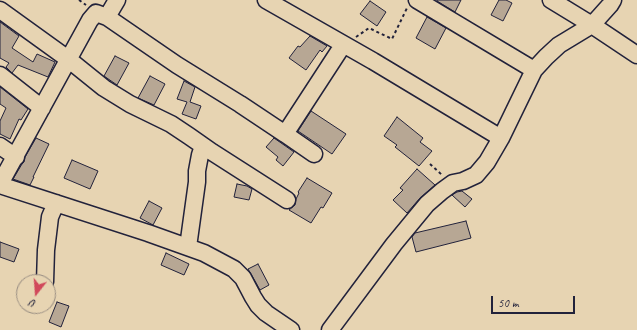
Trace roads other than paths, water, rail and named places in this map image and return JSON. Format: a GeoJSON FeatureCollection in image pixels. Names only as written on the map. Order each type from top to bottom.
{"type":"FeatureCollection","features":[{"type":"Feature","properties":{"kind":"street"},"geometry":{"type":"LineString","coordinates":[[0,3],[4,0]]}},
{"type":"Feature","properties":{"kind":"street"},"geometry":{"type":"LineString","coordinates":[[107,17],[117,0]]}},
{"type":"Feature","properties":{"kind":"street"},"geometry":{"type":"LineString","coordinates":[[266,0],[501,138]]}},
{"type":"Feature","properties":{"kind":"street"},"geometry":{"type":"LineString","coordinates":[[552,0],[637,55]]}},
{"type":"Feature","properties":{"kind":"street"},"geometry":{"type":"LineString","coordinates":[[330,330],[394,244],[427,204],[452,183],[464,181],[476,175],[487,162],[501,138],[534,70],[559,46],[592,25],[613,0]]}},
{"type":"Feature","properties":{"kind":"street"},"geometry":{"type":"LineString","coordinates":[[412,3],[534,70]]}},
{"type":"Feature","properties":{"kind":"street"},"geometry":{"type":"LineString","coordinates":[[0,10],[68,59],[104,88],[130,104],[171,124],[287,200]]}},
{"type":"Feature","properties":{"kind":"street"},"geometry":{"type":"LineString","coordinates":[[291,330],[266,313],[258,305],[243,278],[234,269],[204,253],[0,184],[68,59],[90,20],[96,13],[107,17],[177,65],[240,104],[314,154]]}},
{"type":"Feature","properties":{"kind":"street"},"geometry":{"type":"LineString","coordinates":[[285,134],[343,45]]}},
{"type":"Feature","properties":{"kind":"street"},"geometry":{"type":"LineString","coordinates":[[0,75],[42,108]]}},
{"type":"Feature","properties":{"kind":"street"},"geometry":{"type":"LineString","coordinates":[[0,146],[16,157]]}},
{"type":"Feature","properties":{"kind":"street"},"geometry":{"type":"LineString","coordinates":[[188,247],[197,182],[197,171],[203,146]]}},
{"type":"Feature","properties":{"kind":"street"},"geometry":{"type":"LineString","coordinates":[[45,274],[46,250],[50,217],[56,203]]}}]}
